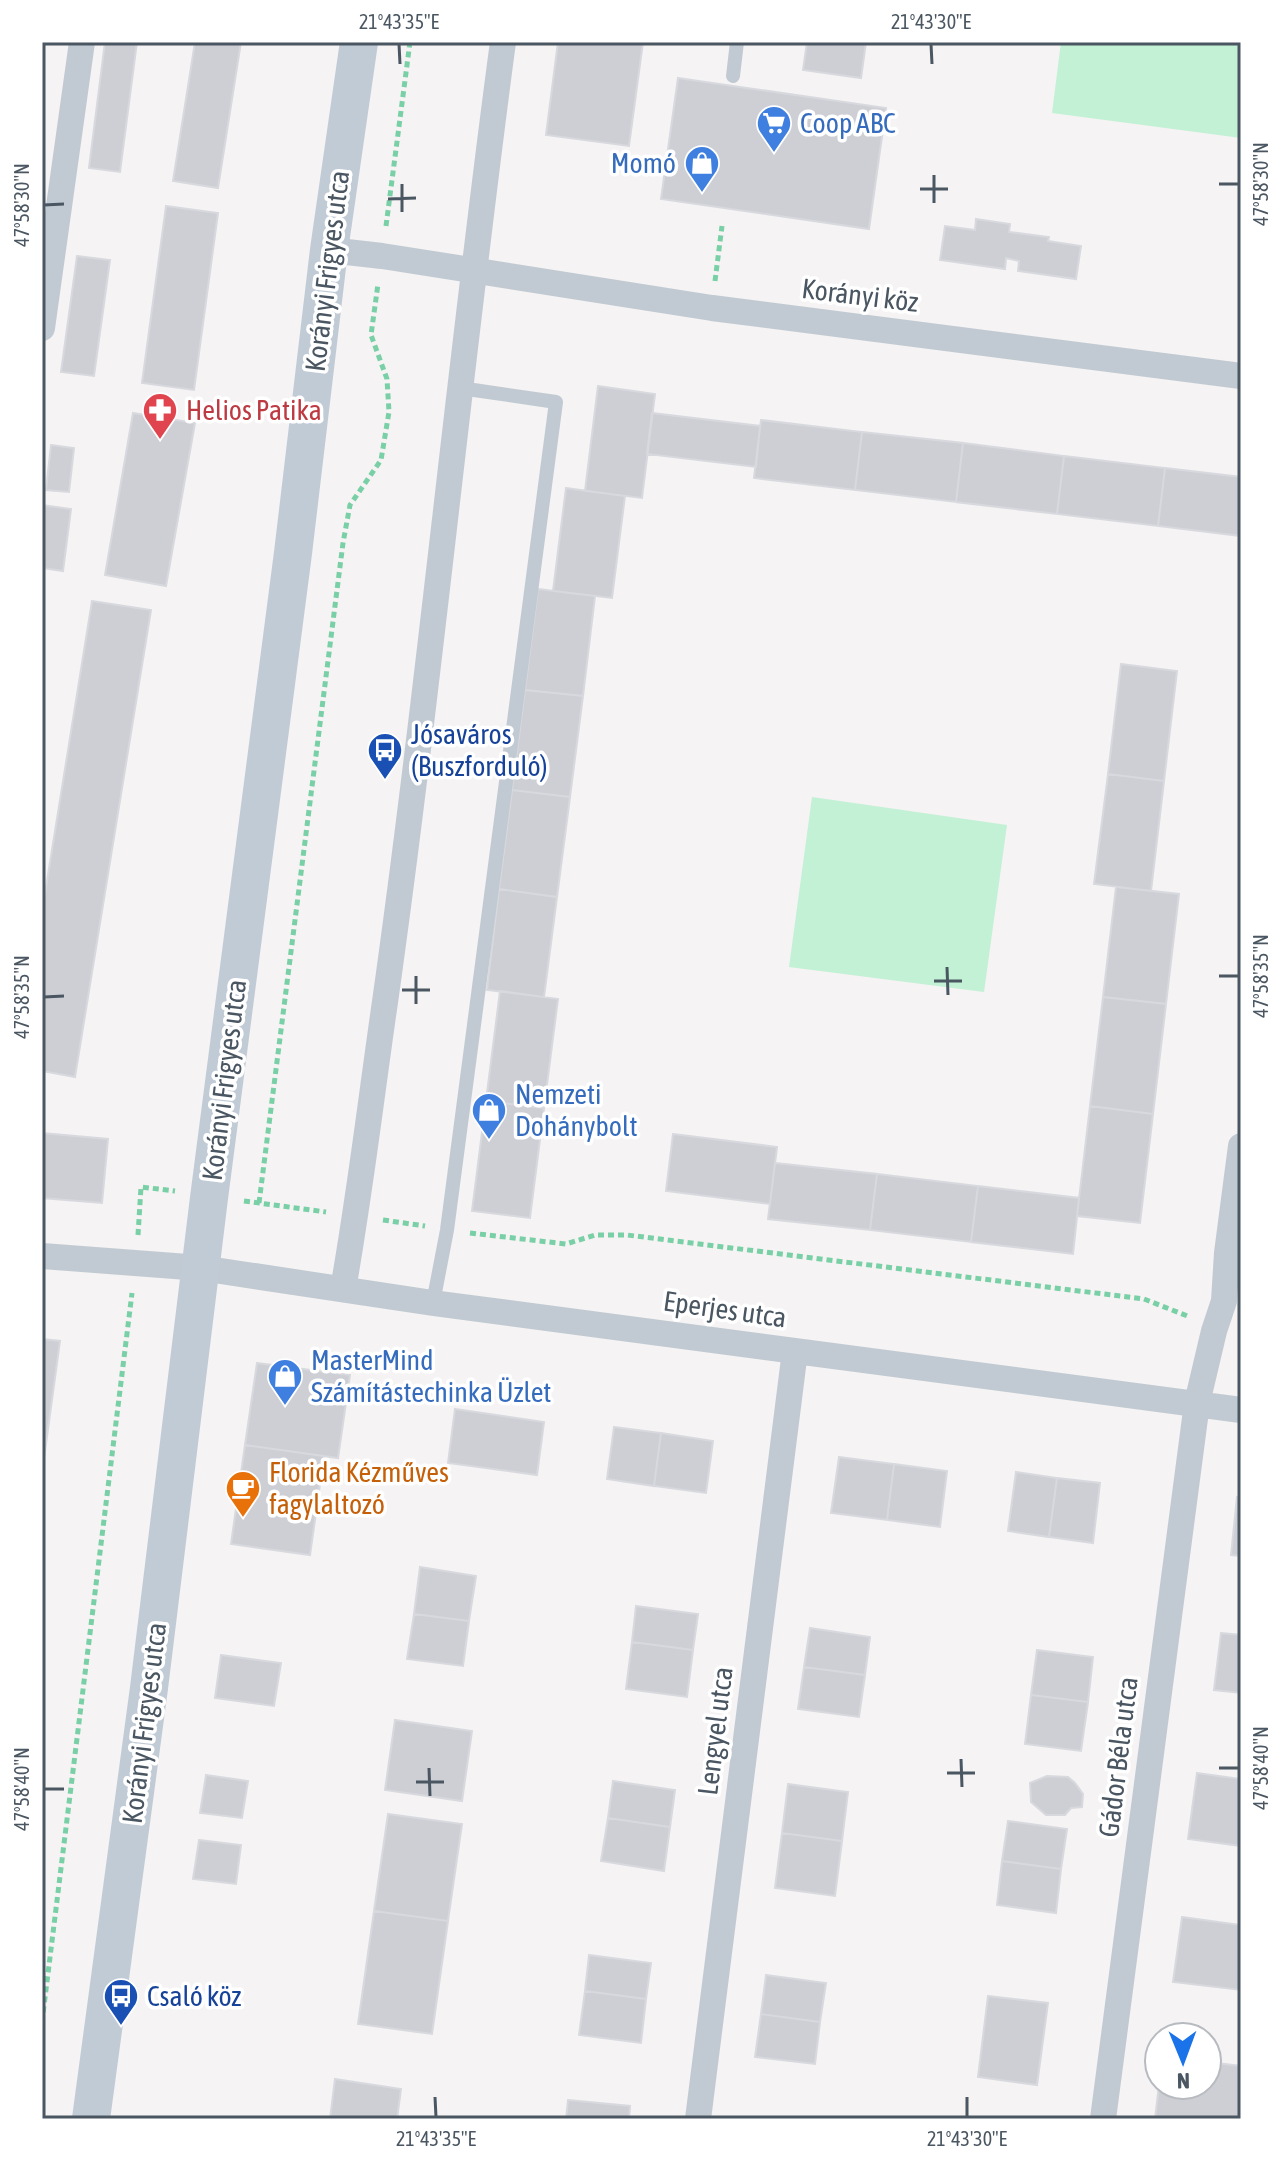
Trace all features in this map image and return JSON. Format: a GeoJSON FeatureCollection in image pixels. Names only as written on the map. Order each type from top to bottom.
{"type":"FeatureCollection","features":[{"type":"Feature","properties":{"kind":"street"},"geometry":{"type":"LineString","coordinates":[[42,328],[82,42]]}},
{"type":"Feature","properties":{"kind":"street","name":"Korányi Frigyes utca"},"geometry":{"type":"LineString","coordinates":[[91,2119],[293,553],[329,250],[359,42]]}},
{"type":"Feature","properties":{"kind":"street"},"geometry":{"type":"LineString","coordinates":[[343,1289],[397,921],[472,271],[503,42]]}},
{"type":"Feature","properties":{"kind":"street","name":"Korányi köz"},"geometry":{"type":"LineString","coordinates":[[329,250],[712,308],[1241,376]]}},
{"type":"Feature","properties":{"kind":"street","name":"Gádor Béla utca"},"geometry":{"type":"LineString","coordinates":[[1103,2119],[1197,1403],[1214,1331],[1233,1302],[1227,1253],[1241,1146]]}},
{"type":"Feature","properties":{"kind":"street","name":"Eperjes utca"},"geometry":{"type":"LineString","coordinates":[[42,1256],[201,1268],[433,1303],[1241,1410]]}},
{"type":"Feature","properties":{"kind":"street","name":"Lengyel utca"},"geometry":{"type":"LineString","coordinates":[[698,2119],[795,1351]]}},
{"type":"Feature","properties":{"kind":"lane"},"geometry":{"type":"LineString","coordinates":[[733,76],[737,42]]}},
{"type":"Feature","properties":{"kind":"lane"},"geometry":{"type":"LineString","coordinates":[[433,1303],[447,1230],[556,402],[460,388]]}},
{"type":"Feature","properties":{"kind":"path"},"geometry":{"type":"LineString","coordinates":[[410,42],[371,335],[387,379],[389,412],[381,460],[350,505],[343,543],[259,1203],[566,1244],[595,1235],[627,1235],[1144,1299],[1180,1312],[1214,1331]]}},
{"type":"Feature","properties":{"kind":"path"},"geometry":{"type":"LineString","coordinates":[[712,308],[722,226]]}},
{"type":"Feature","properties":{"kind":"path"},"geometry":{"type":"LineString","coordinates":[[42,2022],[135,1264],[141,1187],[165,1189]]}},
{"type":"Feature","properties":{"kind":"green space"},"geometry":{"type":"Polygon","coordinates":[[[1061,42],[1241,42],[1241,138],[1052,113],[1061,42]]]}},
{"type":"Feature","properties":{"kind":"green space"},"geometry":{"type":"Polygon","coordinates":[[[812,797],[1007,825],[984,992],[789,967],[812,797]]]}},
{"type":"Feature","properties":{"kind":"building"},"geometry":{"type":"Polygon","coordinates":[[[105,42],[137,42],[120,172],[89,168],[105,42]]]}},
{"type":"Feature","properties":{"kind":"building"},"geometry":{"type":"Polygon","coordinates":[[[195,42],[241,42],[218,188],[173,181],[195,42]]]}},
{"type":"Feature","properties":{"kind":"building"},"geometry":{"type":"Polygon","coordinates":[[[558,42],[643,42],[629,146],[546,135],[558,42]]]}},
{"type":"Feature","properties":{"kind":"building"},"geometry":{"type":"Polygon","coordinates":[[[807,42],[866,42],[861,78],[803,70],[807,42]]]}},
{"type":"Feature","properties":{"kind":"building","name":"Coop ABC"},"geometry":{"type":"Polygon","coordinates":[[[678,78],[886,108],[869,229],[661,199],[678,78]]]}},
{"type":"Feature","properties":{"kind":"building"},"geometry":{"type":"Polygon","coordinates":[[[166,206],[218,213],[194,390],[142,383],[166,206]]]}},
{"type":"Feature","properties":{"kind":"building"},"geometry":{"type":"Polygon","coordinates":[[[976,219],[1010,224],[1009,232],[1049,237],[1048,241],[1081,246],[1076,279],[1018,271],[1019,261],[1006,258],[1005,269],[940,260],[945,226],[975,230],[976,219]]]}},
{"type":"Feature","properties":{"kind":"building"},"geometry":{"type":"Polygon","coordinates":[[[77,256],[110,260],[94,376],[61,372],[77,256]]]}},
{"type":"Feature","properties":{"kind":"building"},"geometry":{"type":"Polygon","coordinates":[[[598,386],[655,394],[642,498],[585,491],[598,386]]]}},
{"type":"Feature","properties":{"kind":"building"},"geometry":{"type":"Polygon","coordinates":[[[133,413],[195,423],[166,586],[105,575],[133,413]]]}},
{"type":"Feature","properties":{"kind":"building"},"geometry":{"type":"Polygon","coordinates":[[[652,413],[760,426],[756,467],[647,454],[652,413]]]}},
{"type":"Feature","properties":{"kind":"building"},"geometry":{"type":"Polygon","coordinates":[[[761,420],[862,432],[855,490],[754,478],[761,420]]]}},
{"type":"Feature","properties":{"kind":"building"},"geometry":{"type":"Polygon","coordinates":[[[862,432],[963,443],[956,502],[855,490],[862,432]]]}},
{"type":"Feature","properties":{"kind":"building"},"geometry":{"type":"Polygon","coordinates":[[[963,443],[1064,456],[1057,514],[956,502],[963,443]]]}},
{"type":"Feature","properties":{"kind":"building"},"geometry":{"type":"Polygon","coordinates":[[[51,445],[74,448],[69,492],[46,490],[51,445]]]}},
{"type":"Feature","properties":{"kind":"building"},"geometry":{"type":"Polygon","coordinates":[[[1064,456],[1165,468],[1158,526],[1057,514],[1064,456]]]}},
{"type":"Feature","properties":{"kind":"building"},"geometry":{"type":"Polygon","coordinates":[[[1165,468],[1241,477],[1241,536],[1158,526],[1165,468]]]}},
{"type":"Feature","properties":{"kind":"building"},"geometry":{"type":"Polygon","coordinates":[[[566,488],[625,496],[612,598],[553,591],[566,488]]]}},
{"type":"Feature","properties":{"kind":"building"},"geometry":{"type":"Polygon","coordinates":[[[42,505],[71,509],[63,571],[42,568],[42,505]]]}},
{"type":"Feature","properties":{"kind":"building"},"geometry":{"type":"Polygon","coordinates":[[[538,589],[595,596],[583,696],[525,690],[538,589]]]}},
{"type":"Feature","properties":{"kind":"building"},"geometry":{"type":"Polygon","coordinates":[[[92,601],[151,610],[75,1077],[42,1071],[42,912],[92,601]]]}},
{"type":"Feature","properties":{"kind":"building"},"geometry":{"type":"Polygon","coordinates":[[[1121,664],[1177,671],[1164,781],[1108,774],[1121,664]]]}},
{"type":"Feature","properties":{"kind":"building"},"geometry":{"type":"Polygon","coordinates":[[[525,690],[583,696],[570,797],[512,790],[525,690]]]}},
{"type":"Feature","properties":{"kind":"building"},"geometry":{"type":"Polygon","coordinates":[[[1108,774],[1164,781],[1151,891],[1094,884],[1108,774]]]}},
{"type":"Feature","properties":{"kind":"building"},"geometry":{"type":"Polygon","coordinates":[[[512,790],[570,797],[557,897],[499,889],[512,790]]]}},
{"type":"Feature","properties":{"kind":"building"},"geometry":{"type":"Polygon","coordinates":[[[1116,887],[1179,894],[1166,1004],[1103,997],[1116,887]]]}},
{"type":"Feature","properties":{"kind":"building"},"geometry":{"type":"Polygon","coordinates":[[[499,889],[557,897],[544,997],[487,990],[499,889]]]}},
{"type":"Feature","properties":{"kind":"building"},"geometry":{"type":"Polygon","coordinates":[[[500,991],[558,999],[544,1108],[486,1101],[500,991]]]}},
{"type":"Feature","properties":{"kind":"building"},"geometry":{"type":"Polygon","coordinates":[[[1103,997],[1166,1004],[1153,1114],[1090,1106],[1103,997]]]}},
{"type":"Feature","properties":{"kind":"building"},"geometry":{"type":"Polygon","coordinates":[[[486,1101],[544,1108],[530,1218],[472,1211],[486,1101]]]}},
{"type":"Feature","properties":{"kind":"building"},"geometry":{"type":"Polygon","coordinates":[[[1090,1106],[1153,1114],[1140,1223],[1077,1216],[1090,1106]]]}},
{"type":"Feature","properties":{"kind":"building"},"geometry":{"type":"Polygon","coordinates":[[[42,1133],[108,1139],[102,1203],[42,1198],[42,1133]]]}},
{"type":"Feature","properties":{"kind":"building"},"geometry":{"type":"Polygon","coordinates":[[[673,1134],[777,1147],[770,1204],[666,1191],[673,1134]]]}},
{"type":"Feature","properties":{"kind":"building"},"geometry":{"type":"Polygon","coordinates":[[[775,1163],[877,1174],[870,1230],[768,1219],[775,1163]]]}},
{"type":"Feature","properties":{"kind":"building"},"geometry":{"type":"Polygon","coordinates":[[[877,1174],[978,1186],[971,1242],[870,1230],[877,1174]]]}},
{"type":"Feature","properties":{"kind":"building"},"geometry":{"type":"Polygon","coordinates":[[[978,1186],[1079,1198],[1073,1254],[971,1242],[978,1186]]]}},
{"type":"Feature","properties":{"kind":"building"},"geometry":{"type":"Polygon","coordinates":[[[42,1339],[60,1341],[42,1473],[42,1339]]]}},
{"type":"Feature","properties":{"kind":"building"},"geometry":{"type":"Polygon","coordinates":[[[257,1363],[350,1375],[338,1458],[245,1445],[257,1363]]]}},
{"type":"Feature","properties":{"kind":"building"},"geometry":{"type":"Polygon","coordinates":[[[455,1409],[544,1422],[537,1475],[448,1463],[455,1409]]]}},
{"type":"Feature","properties":{"kind":"building"},"geometry":{"type":"Polygon","coordinates":[[[614,1427],[661,1433],[654,1486],[607,1479],[614,1427]]]}},
{"type":"Feature","properties":{"kind":"building"},"geometry":{"type":"Polygon","coordinates":[[[661,1433],[713,1441],[706,1493],[654,1486],[661,1433]]]}},
{"type":"Feature","properties":{"kind":"building"},"geometry":{"type":"Polygon","coordinates":[[[245,1445],[324,1456],[310,1555],[231,1544],[245,1445]]]}},
{"type":"Feature","properties":{"kind":"building"},"geometry":{"type":"Polygon","coordinates":[[[839,1457],[894,1464],[887,1520],[831,1513],[839,1457]]]}},
{"type":"Feature","properties":{"kind":"building"},"geometry":{"type":"Polygon","coordinates":[[[894,1464],[947,1471],[940,1527],[887,1520],[894,1464]]]}},
{"type":"Feature","properties":{"kind":"building"},"geometry":{"type":"Polygon","coordinates":[[[1016,1472],[1057,1478],[1049,1537],[1008,1531],[1016,1472]]]}},
{"type":"Feature","properties":{"kind":"building"},"geometry":{"type":"Polygon","coordinates":[[[1057,1478],[1100,1483],[1093,1543],[1049,1537],[1057,1478]]]}},
{"type":"Feature","properties":{"kind":"building"},"geometry":{"type":"Polygon","coordinates":[[[1237,1497],[1241,1498],[1241,1556],[1231,1555],[1237,1497]]]}},
{"type":"Feature","properties":{"kind":"building"},"geometry":{"type":"Polygon","coordinates":[[[420,1567],[476,1576],[469,1621],[414,1614],[420,1567]]]}},
{"type":"Feature","properties":{"kind":"building"},"geometry":{"type":"Polygon","coordinates":[[[636,1606],[698,1614],[693,1650],[632,1642],[636,1606]]]}},
{"type":"Feature","properties":{"kind":"building"},"geometry":{"type":"Polygon","coordinates":[[[414,1614],[469,1621],[463,1666],[407,1659],[414,1614]]]}},
{"type":"Feature","properties":{"kind":"building"},"geometry":{"type":"Polygon","coordinates":[[[810,1628],[870,1637],[865,1675],[804,1667],[810,1628]]]}},
{"type":"Feature","properties":{"kind":"building"},"geometry":{"type":"Polygon","coordinates":[[[1221,1633],[1241,1635],[1241,1693],[1214,1690],[1221,1633]]]}},
{"type":"Feature","properties":{"kind":"building"},"geometry":{"type":"Polygon","coordinates":[[[632,1642],[693,1650],[687,1697],[626,1689],[632,1642]]]}},
{"type":"Feature","properties":{"kind":"building"},"geometry":{"type":"Polygon","coordinates":[[[1037,1650],[1093,1657],[1088,1702],[1031,1695],[1037,1650]]]}},
{"type":"Feature","properties":{"kind":"building"},"geometry":{"type":"Polygon","coordinates":[[[221,1655],[281,1663],[274,1706],[215,1698],[221,1655]]]}},
{"type":"Feature","properties":{"kind":"building"},"geometry":{"type":"Polygon","coordinates":[[[804,1667],[865,1675],[859,1717],[798,1709],[804,1667]]]}},
{"type":"Feature","properties":{"kind":"building"},"geometry":{"type":"Polygon","coordinates":[[[1031,1695],[1088,1702],[1081,1751],[1025,1744],[1031,1695]]]}},
{"type":"Feature","properties":{"kind":"building"},"geometry":{"type":"Polygon","coordinates":[[[395,1720],[472,1731],[462,1801],[385,1790],[395,1720]]]}},
{"type":"Feature","properties":{"kind":"building"},"geometry":{"type":"Polygon","coordinates":[[[1197,1773],[1241,1779],[1241,1846],[1188,1839],[1197,1773]]]}},
{"type":"Feature","properties":{"kind":"building"},"geometry":{"type":"Polygon","coordinates":[[[206,1775],[248,1781],[242,1818],[200,1813],[206,1775]]]}},
{"type":"Feature","properties":{"kind":"building"},"geometry":{"type":"Polygon","coordinates":[[[1047,1776],[1068,1777],[1075,1783],[1083,1794],[1082,1807],[1071,1808],[1065,1815],[1046,1815],[1031,1802],[1030,1783],[1047,1776]]]}},
{"type":"Feature","properties":{"kind":"building"},"geometry":{"type":"Polygon","coordinates":[[[613,1781],[675,1790],[670,1827],[608,1818],[613,1781]]]}},
{"type":"Feature","properties":{"kind":"building"},"geometry":{"type":"Polygon","coordinates":[[[788,1784],[848,1792],[842,1841],[782,1833],[788,1784]]]}},
{"type":"Feature","properties":{"kind":"building"},"geometry":{"type":"Polygon","coordinates":[[[388,1814],[462,1824],[448,1921],[374,1911],[388,1814]]]}},
{"type":"Feature","properties":{"kind":"building"},"geometry":{"type":"Polygon","coordinates":[[[608,1818],[670,1827],[664,1871],[601,1861],[608,1818]]]}},
{"type":"Feature","properties":{"kind":"building"},"geometry":{"type":"Polygon","coordinates":[[[1008,1821],[1067,1829],[1061,1869],[1002,1861],[1008,1821]]]}},
{"type":"Feature","properties":{"kind":"building"},"geometry":{"type":"Polygon","coordinates":[[[782,1833],[842,1841],[835,1896],[775,1888],[782,1833]]]}},
{"type":"Feature","properties":{"kind":"building"},"geometry":{"type":"Polygon","coordinates":[[[199,1840],[241,1845],[236,1884],[193,1879],[199,1840]]]}},
{"type":"Feature","properties":{"kind":"building"},"geometry":{"type":"Polygon","coordinates":[[[1002,1861],[1061,1869],[1056,1913],[997,1905],[1002,1861]]]}},
{"type":"Feature","properties":{"kind":"building"},"geometry":{"type":"Polygon","coordinates":[[[374,1911],[448,1921],[432,2034],[358,2024],[374,1911]]]}},
{"type":"Feature","properties":{"kind":"building"},"geometry":{"type":"Polygon","coordinates":[[[1182,1917],[1241,1925],[1241,1990],[1173,1982],[1182,1917]]]}},
{"type":"Feature","properties":{"kind":"building"},"geometry":{"type":"Polygon","coordinates":[[[589,1955],[651,1963],[646,1999],[585,1991],[589,1955]]]}},
{"type":"Feature","properties":{"kind":"building"},"geometry":{"type":"Polygon","coordinates":[[[766,1975],[826,1983],[820,2022],[761,2014],[766,1975]]]}},
{"type":"Feature","properties":{"kind":"building"},"geometry":{"type":"Polygon","coordinates":[[[585,1991],[646,1999],[641,2043],[579,2035],[585,1991]]]}},
{"type":"Feature","properties":{"kind":"building"},"geometry":{"type":"Polygon","coordinates":[[[988,1996],[1048,2003],[1037,2085],[978,2077],[988,1996]]]}},
{"type":"Feature","properties":{"kind":"building"},"geometry":{"type":"Polygon","coordinates":[[[761,2014],[820,2022],[815,2064],[755,2057],[761,2014]]]}},
{"type":"Feature","properties":{"kind":"building"},"geometry":{"type":"Polygon","coordinates":[[[1223,2064],[1241,2066],[1241,2119],[1155,2119],[1157,2101],[1223,2101],[1223,2064]]]}},
{"type":"Feature","properties":{"kind":"building"},"geometry":{"type":"Polygon","coordinates":[[[335,2079],[401,2089],[397,2119],[330,2119],[335,2079]]]}},
{"type":"Feature","properties":{"kind":"building"},"geometry":{"type":"Polygon","coordinates":[[[568,2100],[630,2106],[629,2119],[566,2119],[568,2100]]]}},
{"type":"Feature","properties":{"kind":"place","name":"Coop ABC"},"geometry":{"type":"Point","coordinates":[774,154]}},
{"type":"Feature","properties":{"kind":"place","name":"Momó"},"geometry":{"type":"Point","coordinates":[702,194]}},
{"type":"Feature","properties":{"kind":"place","name":"Helios Patika"},"geometry":{"type":"Point","coordinates":[160,441]}},
{"type":"Feature","properties":{"kind":"place","name":"Jósaváros (Buszforduló)"},"geometry":{"type":"Point","coordinates":[385,781]}},
{"type":"Feature","properties":{"kind":"place","name":"Nemzeti Dohánybolt"},"geometry":{"type":"Point","coordinates":[489,1141]}},
{"type":"Feature","properties":{"kind":"place","name":"MasterMind Számítástechinka Üzlet"},"geometry":{"type":"Point","coordinates":[285,1407]}},
{"type":"Feature","properties":{"kind":"place","name":"Florida Kézműves fagylaltozó"},"geometry":{"type":"Point","coordinates":[243,1519]}},
{"type":"Feature","properties":{"kind":"place","name":"Csaló köz"},"geometry":{"type":"Point","coordinates":[121,2027]}}]}
